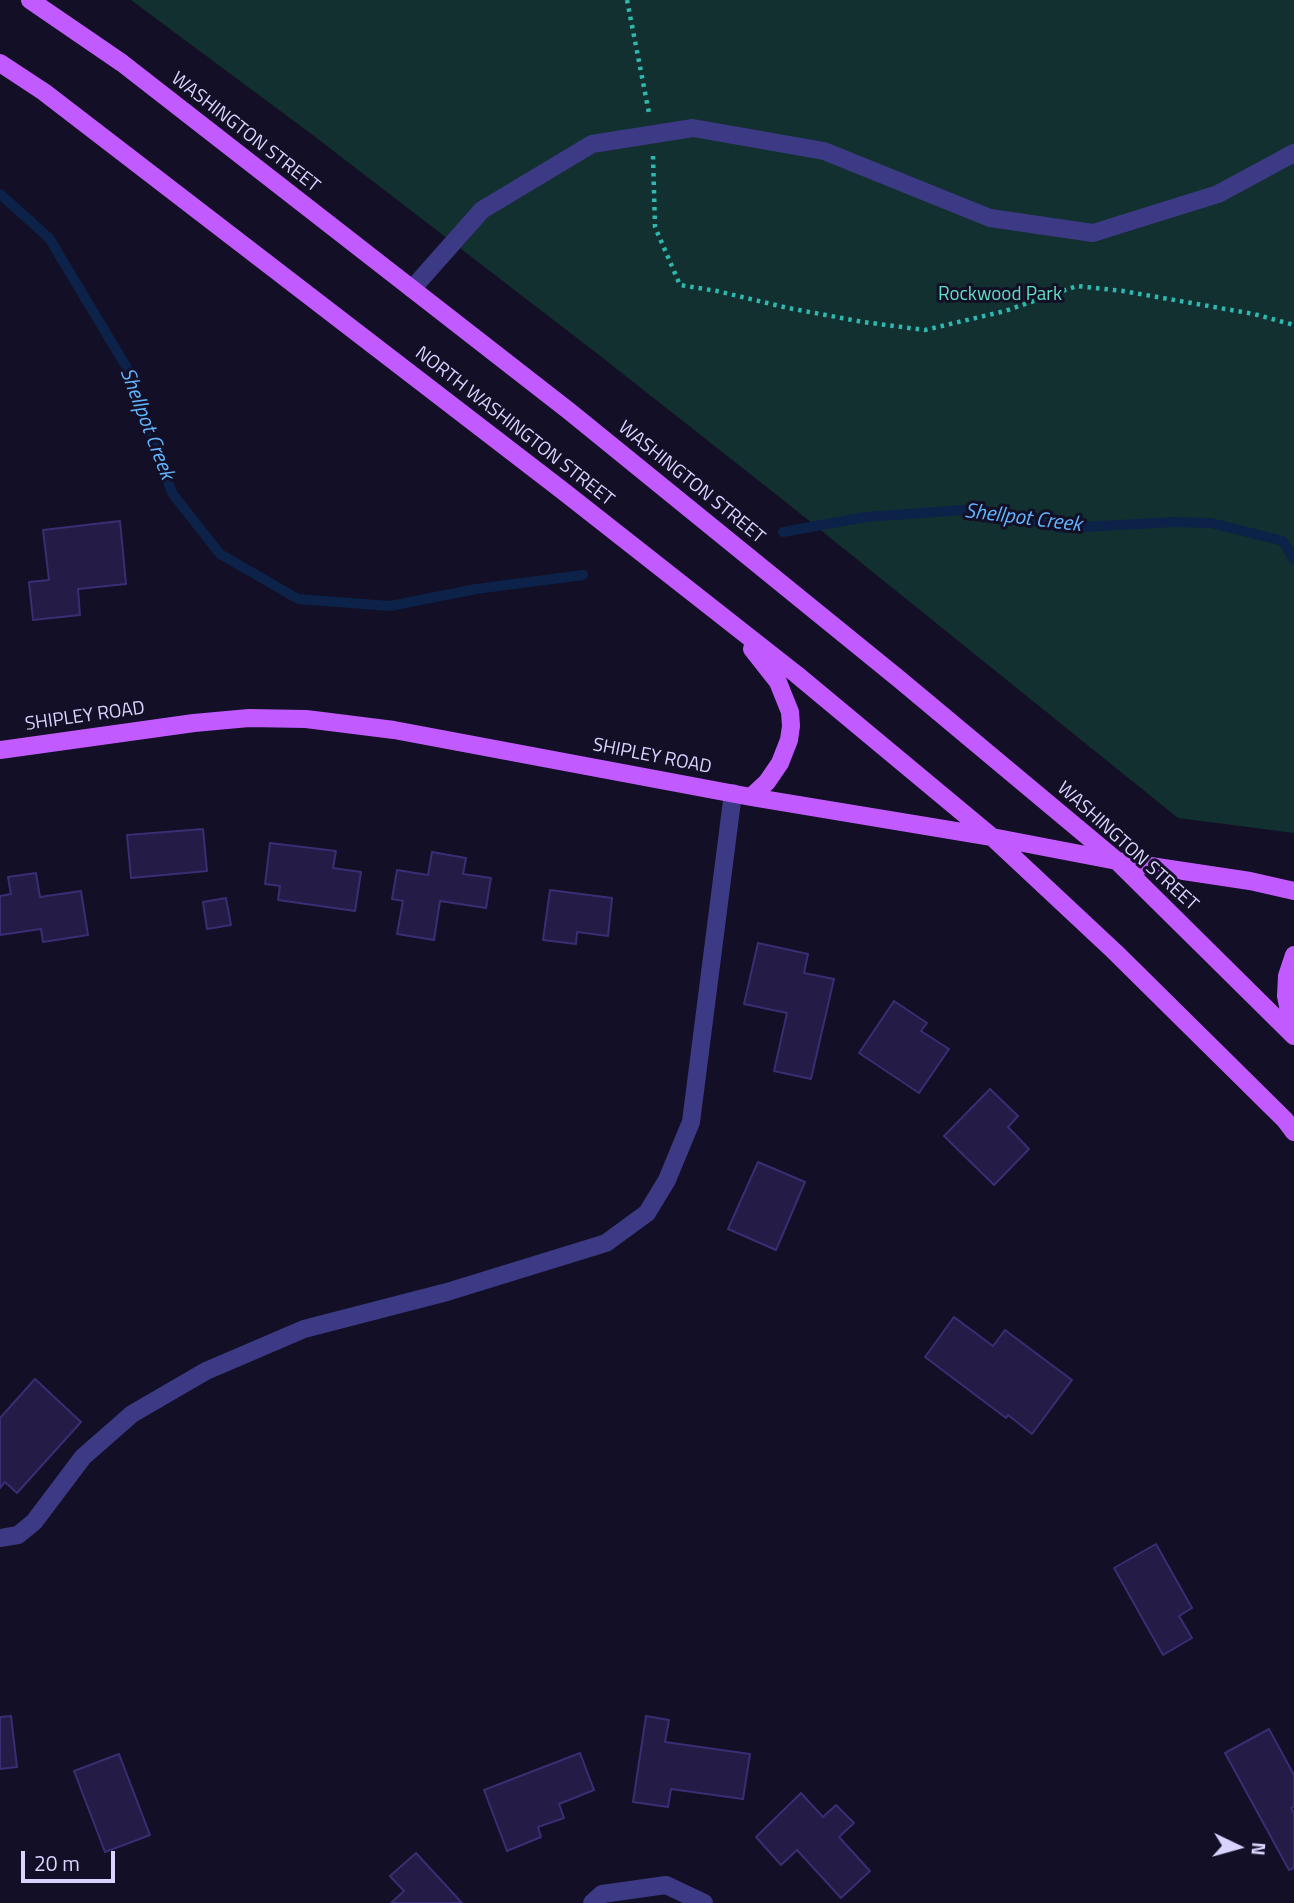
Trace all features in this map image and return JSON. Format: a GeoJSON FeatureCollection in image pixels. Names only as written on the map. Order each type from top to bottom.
{"type":"FeatureCollection","features":[{"type":"Feature","properties":{"kind":"main road","name":"WASHINGTON STREET"},"geometry":{"type":"LineString","coordinates":[[30,0],[122,63],[569,411],[899,679],[1117,861],[1294,1035]]}},
{"type":"Feature","properties":{"kind":"main road","name":"NORTH WASHINGTON STREET"},"geometry":{"type":"LineString","coordinates":[[0,63],[66,109],[615,532],[796,674],[992,837]]}},
{"type":"Feature","properties":{"kind":"main road"},"geometry":{"type":"LineString","coordinates":[[723,617],[778,682],[790,712],[789,740],[780,763],[767,782],[751,797]]}},
{"type":"Feature","properties":{"kind":"main road","name":"SHIPLEY ROAD"},"geometry":{"type":"LineString","coordinates":[[0,750],[194,723],[249,718],[306,719],[394,730],[751,797],[992,837],[1117,861],[1250,881],[1294,891]]}},
{"type":"Feature","properties":{"kind":"main road"},"geometry":{"type":"LineString","coordinates":[[992,837],[1115,952],[1294,1132]]}},
{"type":"Feature","properties":{"kind":"main road"},"geometry":{"type":"LineString","coordinates":[[1294,955],[1287,976],[1286,996],[1294,1024]]}},
{"type":"Feature","properties":{"kind":"street"},"geometry":{"type":"LineString","coordinates":[[412,289],[482,210],[592,144],[693,128],[824,152],[990,218],[1093,233],[1218,194],[1294,153]]}},
{"type":"Feature","properties":{"kind":"street"},"geometry":{"type":"LineString","coordinates":[[0,1538],[18,1535],[34,1522],[83,1457],[131,1414],[206,1371],[304,1329],[447,1292],[606,1243],[647,1213],[667,1180],[691,1122],[733,793]]}},
{"type":"Feature","properties":{"kind":"street"},"geometry":{"type":"LineString","coordinates":[[592,1903],[603,1894],[666,1885],[704,1903]]}},
{"type":"Feature","properties":{"kind":"path"},"geometry":{"type":"LineString","coordinates":[[627,0],[653,135],[655,227],[680,285],[850,320],[925,330],[1005,311],[1077,286],[1123,291],[1254,314],[1294,325]]}},
{"type":"Feature","properties":{"kind":"green space","name":"Rockwood Park"},"geometry":{"type":"Polygon","coordinates":[[[131,0],[1294,0],[1294,833],[1178,818],[599,355],[314,136],[131,0]]]}},
{"type":"Feature","properties":{"kind":"building"},"geometry":{"type":"Polygon","coordinates":[[[120,521],[126,584],[78,589],[80,615],[33,620],[29,582],[49,580],[43,530],[120,521]]]}},
{"type":"Feature","properties":{"kind":"building"},"geometry":{"type":"Polygon","coordinates":[[[203,829],[207,871],[131,878],[127,835],[203,829]]]}},
{"type":"Feature","properties":{"kind":"building"},"geometry":{"type":"Polygon","coordinates":[[[270,843],[336,851],[333,868],[361,872],[355,911],[278,900],[280,886],[265,884],[270,843]]]}},
{"type":"Feature","properties":{"kind":"building"},"geometry":{"type":"Polygon","coordinates":[[[432,852],[466,858],[463,874],[491,878],[486,908],[440,901],[434,940],[397,934],[403,901],[392,899],[397,870],[428,875],[432,852]]]}},
{"type":"Feature","properties":{"kind":"building"},"geometry":{"type":"Polygon","coordinates":[[[36,873],[40,897],[81,891],[88,935],[43,942],[41,929],[0,935],[0,896],[11,894],[8,877],[36,873]]]}},
{"type":"Feature","properties":{"kind":"building"},"geometry":{"type":"Polygon","coordinates":[[[550,890],[612,898],[608,936],[577,932],[576,944],[543,940],[550,890]]]}},
{"type":"Feature","properties":{"kind":"building"},"geometry":{"type":"Polygon","coordinates":[[[226,898],[231,925],[207,929],[203,902],[226,898]]]}},
{"type":"Feature","properties":{"kind":"building"},"geometry":{"type":"Polygon","coordinates":[[[758,943],[808,954],[804,973],[834,979],[811,1079],[774,1071],[787,1013],[744,1004],[758,943]]]}},
{"type":"Feature","properties":{"kind":"building"},"geometry":{"type":"Polygon","coordinates":[[[894,1001],[927,1023],[921,1031],[949,1049],[919,1093],[859,1053],[894,1001]]]}},
{"type":"Feature","properties":{"kind":"building"},"geometry":{"type":"Polygon","coordinates":[[[990,1089],[1018,1116],[1008,1127],[1029,1149],[994,1185],[944,1136],[990,1089]]]}},
{"type":"Feature","properties":{"kind":"building"},"geometry":{"type":"Polygon","coordinates":[[[758,1162],[805,1182],[776,1250],[728,1229],[758,1162]]]}},
{"type":"Feature","properties":{"kind":"building"},"geometry":{"type":"Polygon","coordinates":[[[954,1317],[993,1346],[1005,1330],[1072,1380],[1032,1434],[1008,1415],[1006,1418],[925,1357],[954,1317]]]}},
{"type":"Feature","properties":{"kind":"building"},"geometry":{"type":"Polygon","coordinates":[[[35,1379],[81,1422],[17,1493],[5,1482],[0,1488],[0,1418],[35,1379]]]}},
{"type":"Feature","properties":{"kind":"building"},"geometry":{"type":"Polygon","coordinates":[[[1156,1544],[1192,1608],[1179,1616],[1192,1638],[1163,1655],[1114,1568],[1156,1544]]]}},
{"type":"Feature","properties":{"kind":"building"},"geometry":{"type":"Polygon","coordinates":[[[11,1716],[17,1767],[0,1769],[0,1717],[11,1716]]]}},
{"type":"Feature","properties":{"kind":"building"},"geometry":{"type":"Polygon","coordinates":[[[646,1716],[669,1720],[665,1742],[750,1754],[743,1799],[671,1789],[668,1807],[633,1802],[646,1716]]]}},
{"type":"Feature","properties":{"kind":"building"},"geometry":{"type":"Polygon","coordinates":[[[1269,1729],[1294,1775],[1294,1806],[1291,1808],[1294,1813],[1294,1868],[1289,1870],[1225,1753],[1269,1729]]]}},
{"type":"Feature","properties":{"kind":"building"},"geometry":{"type":"Polygon","coordinates":[[[580,1753],[594,1790],[559,1804],[564,1818],[538,1827],[541,1837],[507,1851],[484,1790],[580,1753]]]}},
{"type":"Feature","properties":{"kind":"building"},"geometry":{"type":"Polygon","coordinates":[[[119,1754],[150,1835],[105,1852],[74,1771],[119,1754]]]}},
{"type":"Feature","properties":{"kind":"building"},"geometry":{"type":"Polygon","coordinates":[[[801,1793],[823,1817],[836,1805],[854,1823],[839,1837],[870,1871],[841,1898],[797,1850],[781,1865],[756,1837],[801,1793]]]}},
{"type":"Feature","properties":{"kind":"building"},"geometry":{"type":"Polygon","coordinates":[[[416,1853],[462,1903],[391,1903],[404,1891],[390,1876],[416,1853]]]}},
{"type":"Feature","properties":{"kind":"waterway","name":"Shellpot Creek"},"geometry":{"type":"LineString","coordinates":[[0,194],[49,238],[127,368],[172,493],[220,554],[298,599],[390,606],[476,589],[583,575]]}},
{"type":"Feature","properties":{"kind":"waterway","name":"Shellpot Creek"},"geometry":{"type":"LineString","coordinates":[[783,532],[866,517],[977,509],[1064,528],[1174,522],[1211,523],[1283,541],[1294,560]]}}]}
